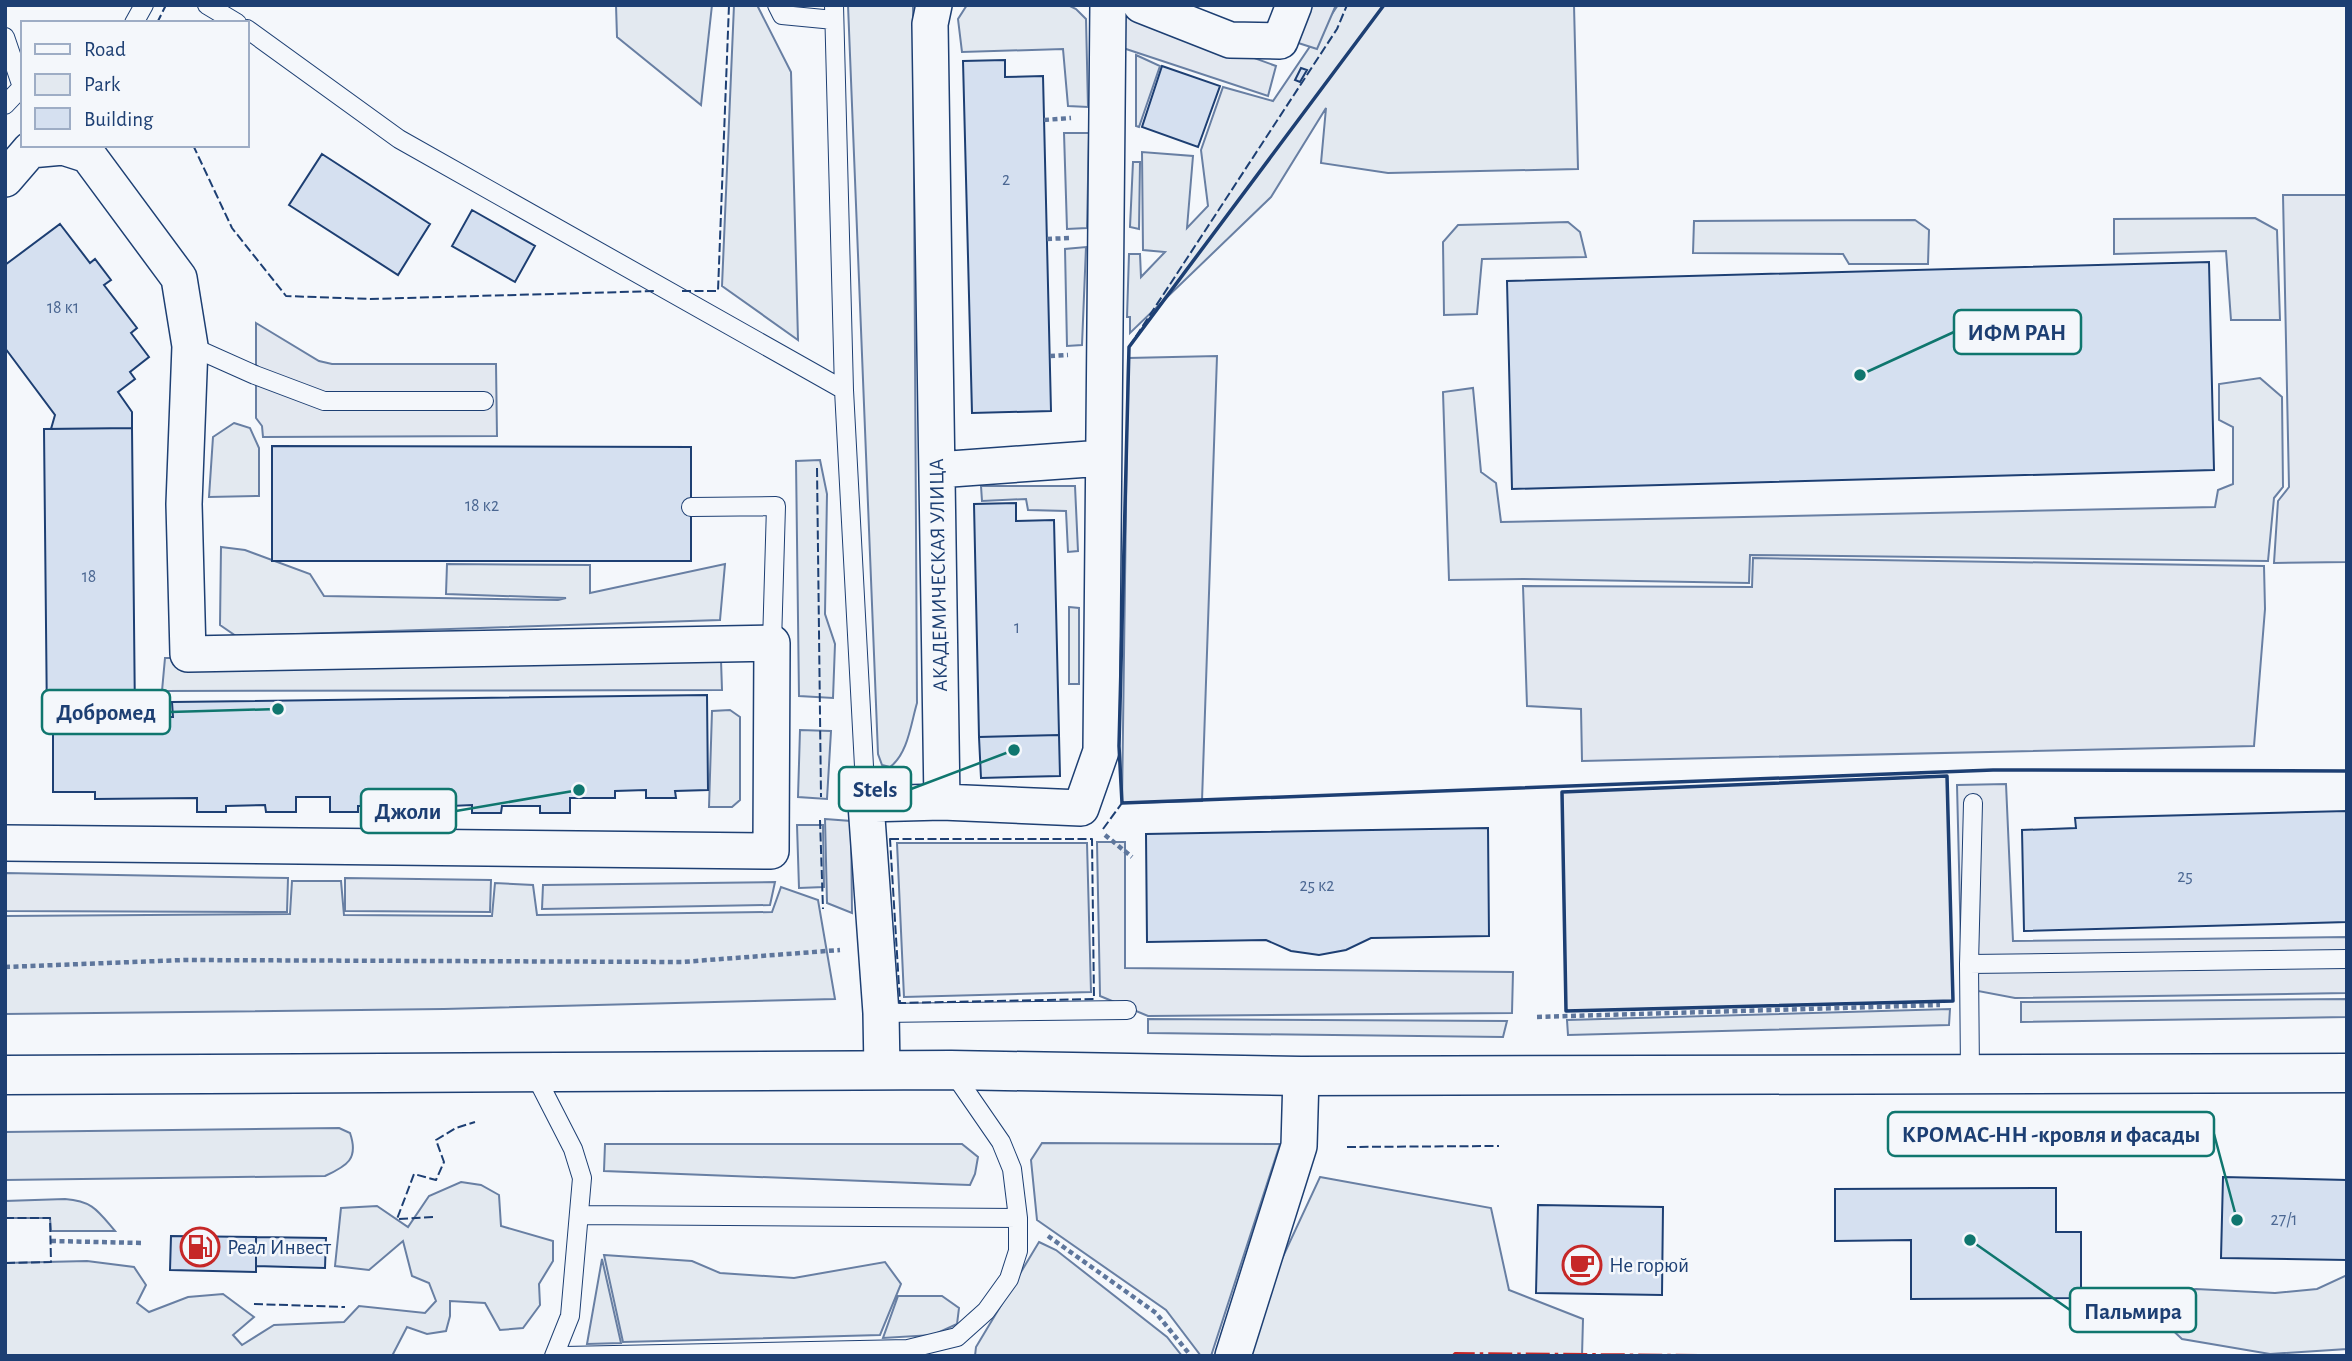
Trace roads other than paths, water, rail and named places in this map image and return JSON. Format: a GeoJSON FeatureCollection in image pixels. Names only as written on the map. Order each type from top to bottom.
{"type":"FeatureCollection","features":[{"type":"Feature","properties":{"kind":"main road"},"geometry":{"type":"LineString","coordinates":[[5,1075],[882,1070],[1301,1076],[2347,1073]]}},
{"type":"Feature","properties":{"kind":"street","name":"АКАДЕМИЧЕСКАЯ УЛИЦА"},"geometry":{"type":"LineString","coordinates":[[934,5],[930,24],[942,802]]}},
{"type":"Feature","properties":{"kind":"street"},"geometry":{"type":"LineString","coordinates":[[882,1070],[881,1013],[866,804],[942,802],[1082,808],[1101,751],[1108,5]]}},
{"type":"Feature","properties":{"kind":"street"},"geometry":{"type":"LineString","coordinates":[[1141,5],[1230,40],[1280,41],[1294,5]]}},
{"type":"Feature","properties":{"kind":"street"},"geometry":{"type":"LineString","coordinates":[[5,179],[30,150],[55,147]]}},
{"type":"Feature","properties":{"kind":"street"},"geometry":{"type":"LineString","coordinates":[[5,843],[771,851],[772,643],[188,654],[184,504],[190,346],[179,278],[88,155],[66,147]]}},
{"type":"Feature","properties":{"kind":"street"},"geometry":{"type":"LineString","coordinates":[[937,470],[1103,458]]}},
{"type":"Feature","properties":{"kind":"street"},"geometry":{"type":"LineString","coordinates":[[1233,1356],[1299,1146],[1301,1076]]}},
{"type":"Feature","properties":{"kind":"lane"},"geometry":{"type":"LineString","coordinates":[[135,21],[144,5]]}},
{"type":"Feature","properties":{"kind":"lane"},"geometry":{"type":"LineString","coordinates":[[207,5],[234,21]]}},
{"type":"Feature","properties":{"kind":"lane"},"geometry":{"type":"LineString","coordinates":[[777,5],[782,15],[834,13],[844,390],[866,804]]}},
{"type":"Feature","properties":{"kind":"lane"},"geometry":{"type":"LineString","coordinates":[[248,30],[399,139],[844,390]]}},
{"type":"Feature","properties":{"kind":"lane"},"geometry":{"type":"LineString","coordinates":[[5,37],[21,84]]}},
{"type":"Feature","properties":{"kind":"lane"},"geometry":{"type":"LineString","coordinates":[[5,105],[21,88]]}},
{"type":"Feature","properties":{"kind":"lane"},"geometry":{"type":"LineString","coordinates":[[190,346],[255,375],[324,401],[484,401]]}},
{"type":"Feature","properties":{"kind":"lane"},"geometry":{"type":"LineString","coordinates":[[691,507],[776,506],[772,643]]}},
{"type":"Feature","properties":{"kind":"lane"},"geometry":{"type":"LineString","coordinates":[[1970,1074],[1969,964],[1973,803]]}},
{"type":"Feature","properties":{"kind":"lane"},"geometry":{"type":"LineString","coordinates":[[1969,964],[2347,959]]}},
{"type":"Feature","properties":{"kind":"lane"},"geometry":{"type":"LineString","coordinates":[[881,1013],[1127,1010]]}},
{"type":"Feature","properties":{"kind":"lane"},"geometry":{"type":"LineString","coordinates":[[533,1071],[573,1149],[582,1178],[570,1316],[563,1355],[908,1349],[957,1337],[986,1311],[1009,1279],[1018,1251],[1018,1225],[1012,1169],[1001,1142],[951,1070]]}},
{"type":"Feature","properties":{"kind":"lane"},"geometry":{"type":"LineString","coordinates":[[580,1215],[1018,1225]]}},
{"type":"Feature","properties":{"kind":"place","name":"ИФМ РАН"},"geometry":{"type":"Point","coordinates":[1860,375]}},
{"type":"Feature","properties":{"kind":"place","name":"Добромед"},"geometry":{"type":"Point","coordinates":[278,709]}},
{"type":"Feature","properties":{"kind":"place","name":"Stels"},"geometry":{"type":"Point","coordinates":[1014,750]}},
{"type":"Feature","properties":{"kind":"place","name":"Джоли"},"geometry":{"type":"Point","coordinates":[579,790]}},
{"type":"Feature","properties":{"kind":"place","name":"КРОМАС-НН -кровля и фасады"},"geometry":{"type":"Point","coordinates":[2237,1220]}},
{"type":"Feature","properties":{"kind":"place","name":"Пальмира"},"geometry":{"type":"Point","coordinates":[1970,1240]}},
{"type":"Feature","properties":{"kind":"place","name":"Реал Инвест"},"geometry":{"type":"Point","coordinates":[200,1247]}},
{"type":"Feature","properties":{"kind":"place","name":"Не горюй"},"geometry":{"type":"Point","coordinates":[1582,1265]}}]}
